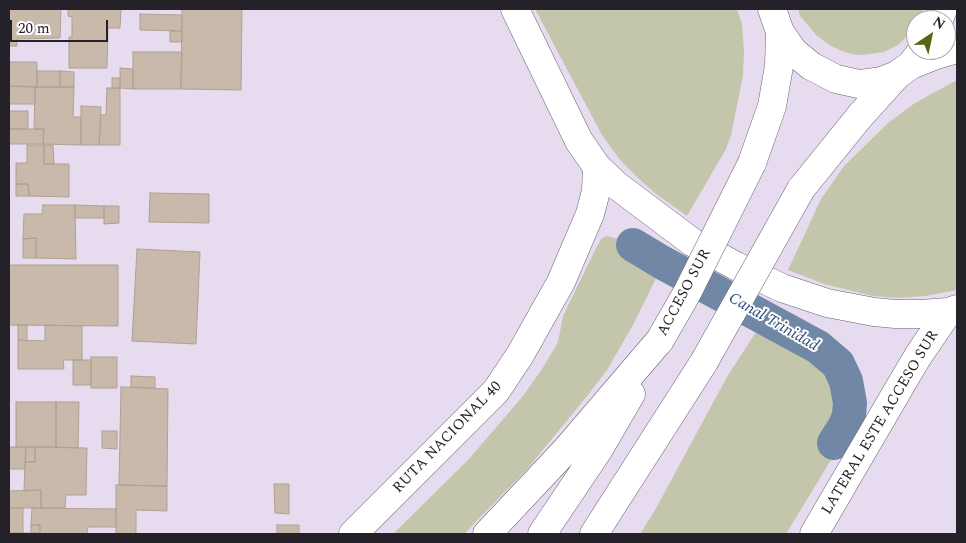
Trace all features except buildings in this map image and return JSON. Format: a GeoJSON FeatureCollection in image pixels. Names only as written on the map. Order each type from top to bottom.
{"type":"FeatureCollection","features":[{"type":"Feature","properties":{"kind":"main road"},"geometry":{"type":"LineString","coordinates":[[515,9],[579,141],[597,167],[624,191],[692,242],[782,288],[827,303],[874,312],[921,314],[953,310]]}},
{"type":"Feature","properties":{"kind":"main road","name":"ACCESO SUR"},"geometry":{"type":"LineString","coordinates":[[776,21],[793,51],[811,66],[836,79],[859,84],[881,81],[910,63],[957,49]]}},
{"type":"Feature","properties":{"kind":"main road","name":"ACCESO SUR"},"geometry":{"type":"LineString","coordinates":[[542,534],[599,449],[687,293],[752,163],[772,106],[779,66],[776,21]]}},
{"type":"Feature","properties":{"kind":"main road"},"geometry":{"type":"LineString","coordinates":[[594,534],[704,362],[800,189],[860,116],[910,63]]}},
{"type":"Feature","properties":{"kind":"main road","name":"RUTA NACIONAL 40"},"geometry":{"type":"LineString","coordinates":[[352,534],[496,390],[520,354],[561,282],[590,214],[596,191],[597,167]]}},
{"type":"Feature","properties":{"kind":"main road","name":"LATERAL ESTE ACCESO SUR"},"geometry":{"type":"LineString","coordinates":[[814,534],[898,390],[953,310]]}},
{"type":"Feature","properties":{"kind":"main road"},"geometry":{"type":"LineString","coordinates":[[486,534],[566,450],[660,340]]}},
{"type":"Feature","properties":{"kind":"green space"},"geometry":{"type":"Polygon","coordinates":[[[535,9],[737,9],[742,24],[743,76],[731,135],[726,149],[687,216],[656,194],[620,160],[602,135],[535,9]]]}},
{"type":"Feature","properties":{"kind":"green space"},"geometry":{"type":"Polygon","coordinates":[[[798,9],[924,9],[906,10],[906,37],[898,45],[884,52],[862,55],[852,54],[831,46],[817,36],[800,16],[798,9]]]}},
{"type":"Feature","properties":{"kind":"green space"},"geometry":{"type":"Polygon","coordinates":[[[957,80],[957,290],[925,296],[898,298],[873,296],[824,284],[788,270],[821,199],[844,166],[888,123],[915,103],[957,80]]]}},
{"type":"Feature","properties":{"kind":"green space"},"geometry":{"type":"Polygon","coordinates":[[[607,236],[622,240],[662,266],[633,325],[607,370],[528,468],[464,534],[393,534],[468,460],[523,396],[558,342],[563,316],[596,248],[602,238],[607,236]]]}},
{"type":"Feature","properties":{"kind":"green space"},"geometry":{"type":"Polygon","coordinates":[[[764,320],[817,351],[834,365],[839,372],[846,393],[846,403],[840,424],[829,443],[837,450],[786,534],[640,534],[655,510],[728,375],[764,320]]]}},
{"type":"Feature","properties":{"kind":"waterway","name":"Canal Trinidad"},"geometry":{"type":"LineString","coordinates":[[633,245],[818,347],[838,364],[846,381],[850,403],[849,415],[845,426],[834,443]]}}]}
